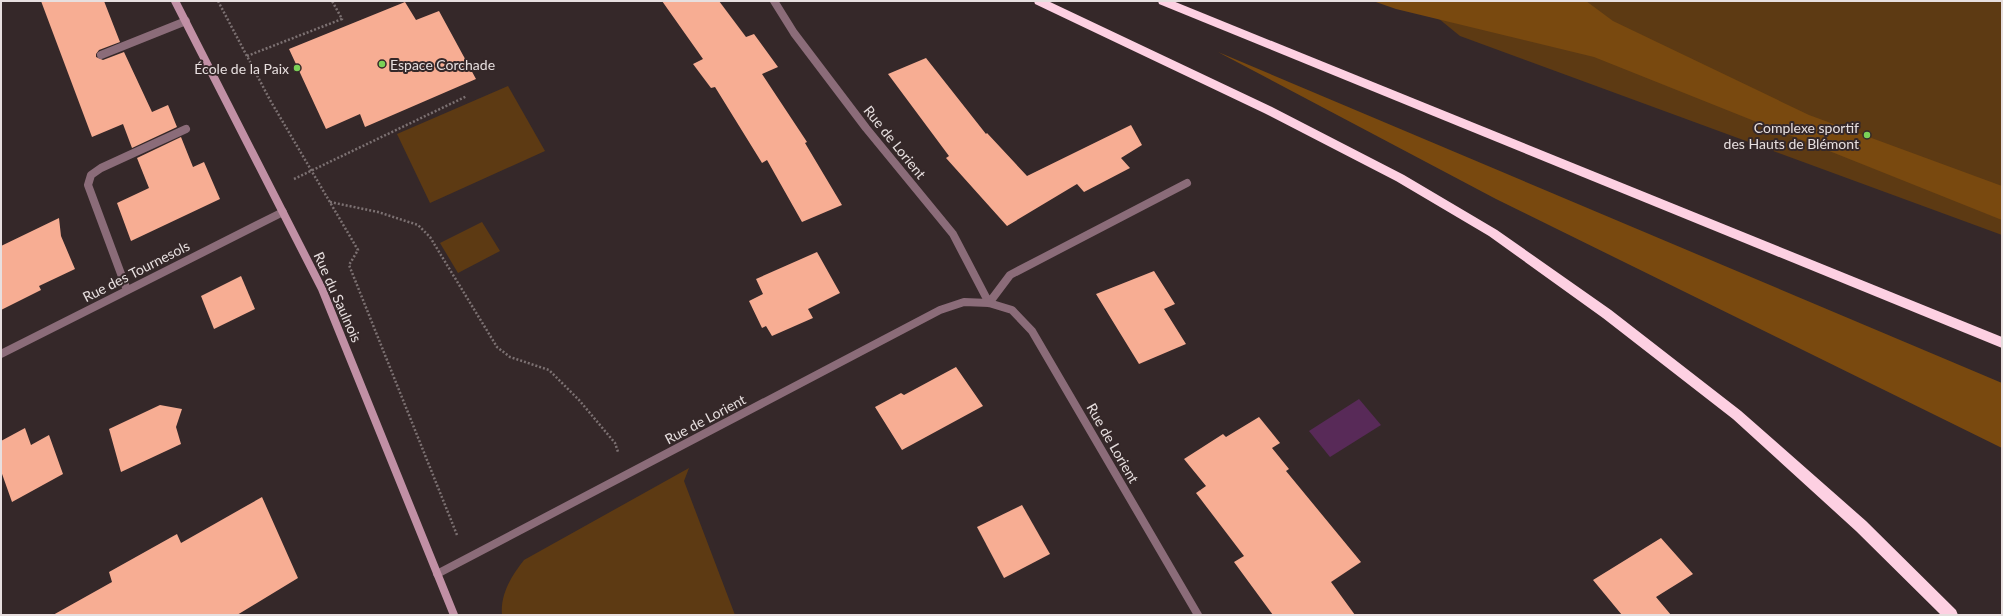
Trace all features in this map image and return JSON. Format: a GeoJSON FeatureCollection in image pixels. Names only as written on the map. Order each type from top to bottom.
{"type":"FeatureCollection","features":[{"type":"Feature","properties":{"kind":"highway"},"geometry":{"type":"LineString","coordinates":[[1038,1],[1268,110],[1400,178],[1492,233],[1607,314],[1737,416],[1862,526],[1952,615]]}},
{"type":"Feature","properties":{"kind":"highway"},"geometry":{"type":"LineString","coordinates":[[1163,1],[2002,343]]}},
{"type":"Feature","properties":{"kind":"street","name":"Rue du Saulnois"},"geometry":{"type":"LineString","coordinates":[[175,1],[322,289],[454,615]]}},
{"type":"Feature","properties":{"kind":"street","name":"Rue de Lorient"},"geometry":{"type":"LineString","coordinates":[[774,1],[794,33],[866,128],[953,234],[989,303]]}},
{"type":"Feature","properties":{"kind":"street"},"geometry":{"type":"LineString","coordinates":[[101,55],[186,21]]}},
{"type":"Feature","properties":{"kind":"street"},"geometry":{"type":"LineString","coordinates":[[127,290],[88,185],[91,175],[101,168],[186,129]]}},
{"type":"Feature","properties":{"kind":"street"},"geometry":{"type":"LineString","coordinates":[[989,303],[1010,275],[1187,183]]}},
{"type":"Feature","properties":{"kind":"street","name":"Rue des Tournesols"},"geometry":{"type":"LineString","coordinates":[[1,354],[283,212]]}},
{"type":"Feature","properties":{"kind":"street","name":"Rue de Lorient"},"geometry":{"type":"LineString","coordinates":[[437,574],[940,310],[964,302],[989,303],[1012,310],[1032,331],[1198,615]]}},
{"type":"Feature","properties":{"kind":"path"},"geometry":{"type":"LineString","coordinates":[[218,1],[270,100],[358,250],[349,265],[466,559]]}},
{"type":"Feature","properties":{"kind":"path"},"geometry":{"type":"LineString","coordinates":[[247,56],[342,19],[332,1]]}},
{"type":"Feature","properties":{"kind":"path"},"geometry":{"type":"LineString","coordinates":[[272,190],[467,96]]}},
{"type":"Feature","properties":{"kind":"path"},"geometry":{"type":"LineString","coordinates":[[330,202],[378,212],[418,225],[430,237],[497,347],[510,357],[549,370],[579,400],[615,443],[624,475]]}},
{"type":"Feature","properties":{"kind":"shaded area"},"geometry":{"type":"Polygon","coordinates":[[[1373,1],[1586,1],[1613,21],[1809,115],[2002,186],[2002,220],[1594,57],[1396,9],[1373,1]]]}},
{"type":"Feature","properties":{"kind":"shaded area","name":"Complexe sportif des Hauts de Blémont"},"geometry":{"type":"Polygon","coordinates":[[[1417,1],[2002,1],[2002,235],[1460,36],[1417,1]]]}},
{"type":"Feature","properties":{"kind":"shaded area"},"geometry":{"type":"Polygon","coordinates":[[[1218,52],[2002,383],[2002,448],[1496,199],[1218,52]]]}},
{"type":"Feature","properties":{"kind":"shaded area"},"geometry":{"type":"Polygon","coordinates":[[[508,86],[545,151],[430,203],[397,134],[508,86]]]}},
{"type":"Feature","properties":{"kind":"shaded area"},"geometry":{"type":"Polygon","coordinates":[[[482,222],[500,251],[458,273],[440,243],[482,222]]]}},
{"type":"Feature","properties":{"kind":"shaded area"},"geometry":{"type":"Polygon","coordinates":[[[1359,399],[1381,425],[1330,457],[1309,431],[1359,399]]]}},
{"type":"Feature","properties":{"kind":"shaded area"},"geometry":{"type":"Polygon","coordinates":[[[689,468],[684,481],[735,615],[502,615],[505,592],[511,578],[524,560],[689,468]]]}},
{"type":"Feature","properties":{"kind":"building"},"geometry":{"type":"Polygon","coordinates":[[[41,1],[104,1],[120,42],[99,50],[96,57],[103,60],[124,52],[152,112],[168,105],[177,127],[132,148],[123,124],[92,137],[41,1]]]}},
{"type":"Feature","properties":{"kind":"building"},"geometry":{"type":"Polygon","coordinates":[[[662,1],[719,1],[746,37],[754,34],[778,67],[762,74],[807,142],[805,143],[842,205],[802,222],[767,160],[762,163],[715,87],[711,88],[693,64],[703,59],[662,1]]]}},
{"type":"Feature","properties":{"kind":"building","name":"Espace Corchade"},"geometry":{"type":"Polygon","coordinates":[[[405,2],[416,20],[439,11],[476,79],[365,127],[360,114],[326,129],[289,49],[405,2]]]}},
{"type":"Feature","properties":{"kind":"building"},"geometry":{"type":"Polygon","coordinates":[[[926,58],[986,134],[987,133],[1027,176],[1131,125],[1142,145],[1121,158],[1130,168],[1084,192],[1077,184],[1007,226],[946,158],[949,156],[888,74],[926,58]]]}},
{"type":"Feature","properties":{"kind":"building"},"geometry":{"type":"Polygon","coordinates":[[[181,137],[193,167],[204,162],[220,199],[131,241],[117,203],[149,188],[137,158],[181,137]]]}},
{"type":"Feature","properties":{"kind":"building"},"geometry":{"type":"Polygon","coordinates":[[[59,218],[61,236],[75,269],[39,286],[41,290],[1,310],[1,246],[59,218]]]}},
{"type":"Feature","properties":{"kind":"building"},"geometry":{"type":"Polygon","coordinates":[[[817,252],[840,293],[808,309],[813,318],[772,336],[766,326],[762,328],[749,301],[763,294],[756,279],[817,252]]]}},
{"type":"Feature","properties":{"kind":"building"},"geometry":{"type":"Polygon","coordinates":[[[1154,271],[1175,304],[1164,309],[1186,344],[1139,364],[1096,294],[1154,271]]]}},
{"type":"Feature","properties":{"kind":"building"},"geometry":{"type":"Polygon","coordinates":[[[241,276],[255,309],[214,329],[201,296],[241,276]]]}},
{"type":"Feature","properties":{"kind":"building"},"geometry":{"type":"Polygon","coordinates":[[[956,367],[983,406],[902,450],[875,407],[901,393],[904,395],[956,367]]]}},
{"type":"Feature","properties":{"kind":"building"},"geometry":{"type":"Polygon","coordinates":[[[160,405],[182,409],[176,427],[181,444],[121,472],[109,429],[160,405]]]}},
{"type":"Feature","properties":{"kind":"building"},"geometry":{"type":"Polygon","coordinates":[[[1259,417],[1280,443],[1272,448],[1289,469],[1286,471],[1361,562],[1331,582],[1355,615],[1273,615],[1234,562],[1244,556],[1196,493],[1206,486],[1184,459],[1223,434],[1226,437],[1259,417]]]}},
{"type":"Feature","properties":{"kind":"building"},"geometry":{"type":"Polygon","coordinates":[[[25,428],[31,445],[49,435],[63,474],[12,502],[1,471],[1,441],[25,428]]]}},
{"type":"Feature","properties":{"kind":"building"},"geometry":{"type":"Polygon","coordinates":[[[262,497],[298,578],[237,615],[53,615],[112,582],[109,572],[177,534],[181,543],[262,497]]]}},
{"type":"Feature","properties":{"kind":"building"},"geometry":{"type":"Polygon","coordinates":[[[1022,505],[1050,554],[1004,578],[977,527],[1022,505]]]}},
{"type":"Feature","properties":{"kind":"building"},"geometry":{"type":"Polygon","coordinates":[[[1661,538],[1693,574],[1656,597],[1671,615],[1622,615],[1593,580],[1661,538]]]}},
{"type":"Feature","properties":{"kind":"place","name":"Espace Corchade"},"geometry":{"type":"Point","coordinates":[382,64]}},
{"type":"Feature","properties":{"kind":"place","name":"École de la Paix"},"geometry":{"type":"Point","coordinates":[297,68]}},
{"type":"Feature","properties":{"kind":"place","name":"Complexe sportif des Hauts de Blémont"},"geometry":{"type":"Point","coordinates":[1867,135]}}]}
